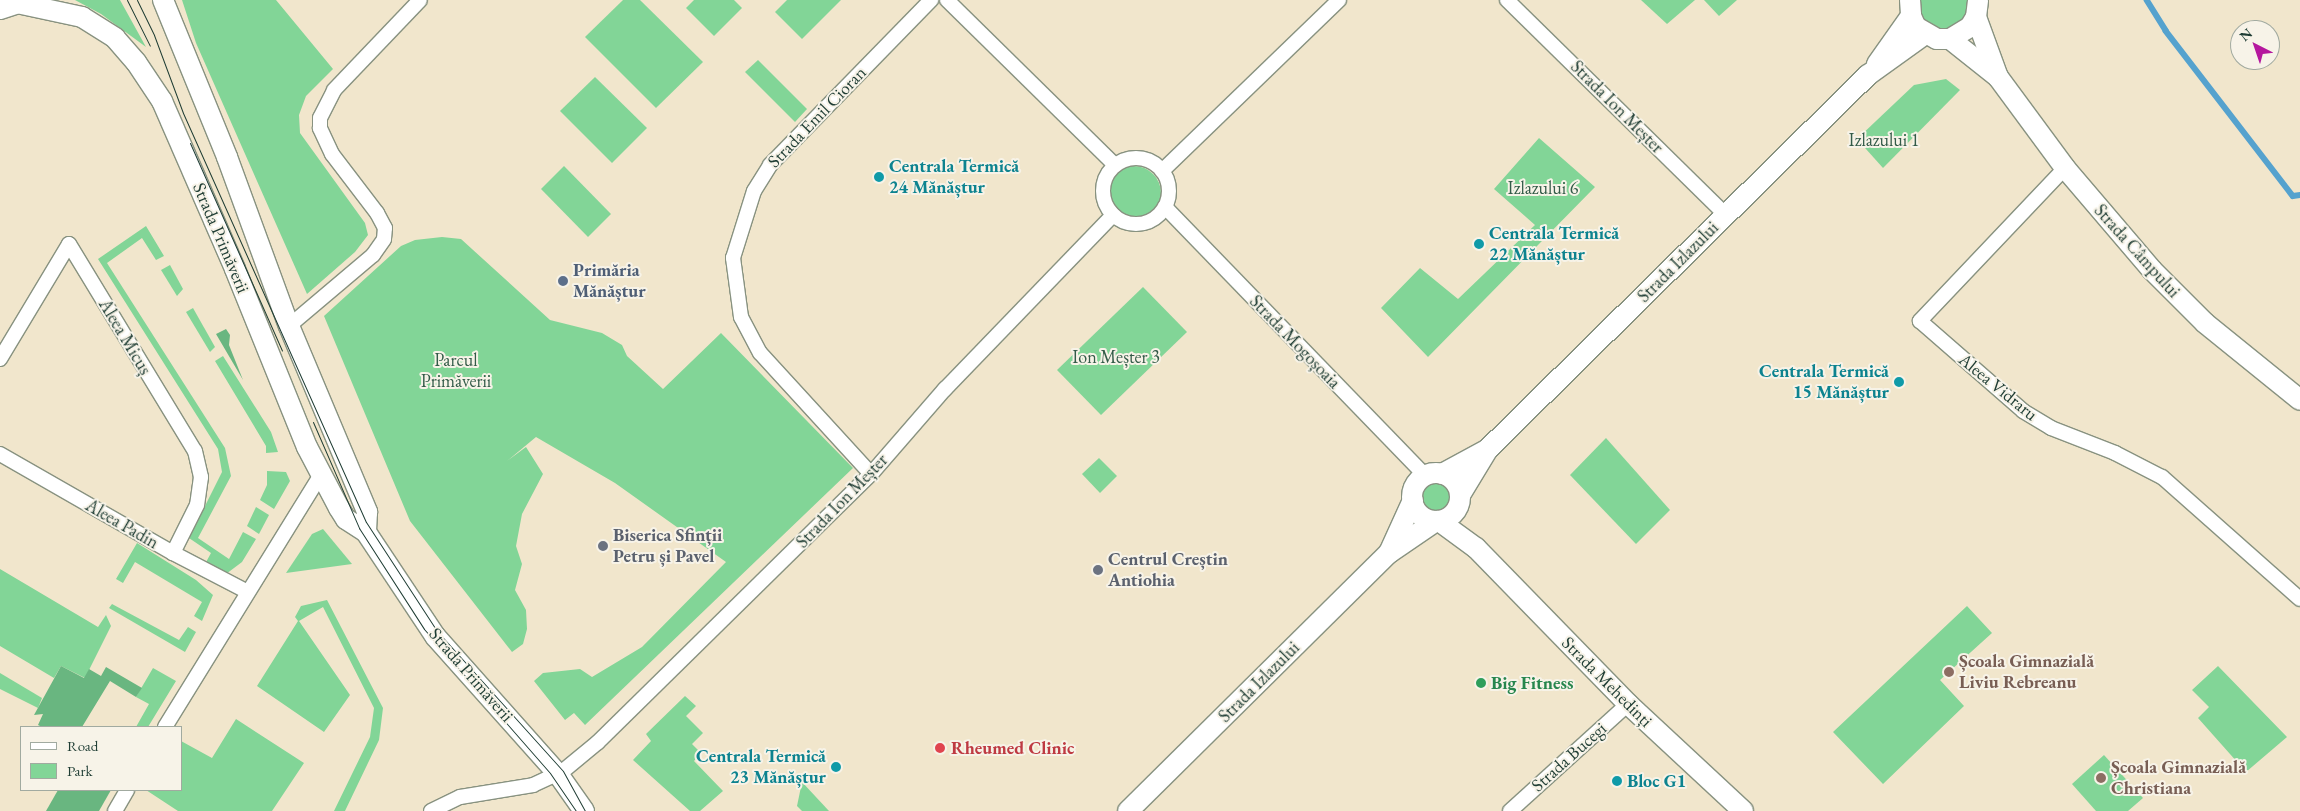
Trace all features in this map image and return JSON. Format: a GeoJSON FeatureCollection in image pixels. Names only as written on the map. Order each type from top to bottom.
{"type":"FeatureCollection","features":[{"type":"Feature","properties":{"kind":"main road","name":"Strada Primăverii"},"geometry":{"type":"LineString","coordinates":[[163,0],[228,157],[288,326],[367,512],[366,532]]}},
{"type":"Feature","properties":{"kind":"main road","name":"Strada Primăverii"},"geometry":{"type":"LineString","coordinates":[[14,2],[65,11],[95,23],[125,48],[151,83],[227,251],[321,474],[346,519],[366,532],[435,636],[558,774],[584,811]]}},
{"type":"Feature","properties":{"kind":"main road","name":"Strada Izlazului"},"geometry":{"type":"LineString","coordinates":[[1128,811],[1389,553],[1438,521],[1452,515],[1488,449],[1868,76],[1925,34],[1910,8],[1868,76]]}},
{"type":"Feature","properties":{"kind":"main road"},"geometry":{"type":"LineString","coordinates":[[1925,34],[1950,39],[1970,27],[1977,8]]}},
{"type":"Feature","properties":{"kind":"main road","name":"Strada Câmpului"},"geometry":{"type":"LineString","coordinates":[[1977,8],[1998,78]]}},
{"type":"Feature","properties":{"kind":"main road","name":"Strada Câmpului"},"geometry":{"type":"LineString","coordinates":[[1950,39],[1998,78],[2064,168],[2152,270],[2205,323],[2300,400]]}},
{"type":"Feature","properties":{"kind":"main road","name":"Strada Izlazului"},"geometry":{"type":"LineString","coordinates":[[1389,553],[1413,500],[1417,483],[1488,449]]}},
{"type":"Feature","properties":{"kind":"main road"},"geometry":{"type":"LineString","coordinates":[[1434,475],[1454,481],[1460,499]]}},
{"type":"Feature","properties":{"kind":"main road","name":"Strada Mehedinți"},"geometry":{"type":"LineString","coordinates":[[1460,499],[1476,548]]}},
{"type":"Feature","properties":{"kind":"main road"},"geometry":{"type":"LineString","coordinates":[[1413,500],[1418,512],[1438,521]]}},
{"type":"Feature","properties":{"kind":"main road","name":"Strada Mehedinți"},"geometry":{"type":"LineString","coordinates":[[1438,521],[1476,548],[1628,704],[1744,811]]}},
{"type":"Feature","properties":{"kind":"street"},"geometry":{"type":"LineString","coordinates":[[288,326],[373,255],[384,239],[385,228],[377,213],[332,154],[320,128],[320,118],[334,90],[420,0]]}},
{"type":"Feature","properties":{"kind":"street","name":"Strada Emil Cioran"},"geometry":{"type":"LineString","coordinates":[[871,474],[760,353],[741,316],[735,292],[733,258],[754,191],[770,165],[931,0]]}},
{"type":"Feature","properties":{"kind":"street"},"geometry":{"type":"LineString","coordinates":[[947,0],[1115,165]]}},
{"type":"Feature","properties":{"kind":"street"},"geometry":{"type":"LineString","coordinates":[[1162,171],[1340,0]]}},
{"type":"Feature","properties":{"kind":"street","name":"Strada Ion Meșter"},"geometry":{"type":"LineString","coordinates":[[1508,0],[1726,215]]}},
{"type":"Feature","properties":{"kind":"street"},"geometry":{"type":"LineString","coordinates":[[1128,159],[1142,159],[1162,171],[1168,186],[1165,207],[1153,219],[1139,224],[1124,222],[1113,215],[1103,192],[1106,177],[1115,165],[1128,159]]}},
{"type":"Feature","properties":{"kind":"street","name":"Aleea Vidraru"},"geometry":{"type":"LineString","coordinates":[[2064,168],[1920,321],[2022,411],[2051,428],[2115,453],[2162,477],[2300,599]]}},
{"type":"Feature","properties":{"kind":"street","name":"Strada Mogoșoaia"},"geometry":{"type":"LineString","coordinates":[[1165,207],[1434,475]]}},
{"type":"Feature","properties":{"kind":"street","name":"Strada Ion Meșter"},"geometry":{"type":"LineString","coordinates":[[431,811],[460,797],[533,785],[558,774],[598,742],[871,474],[945,389],[1113,215]]}},
{"type":"Feature","properties":{"kind":"street","name":"Aleea Micuș"},"geometry":{"type":"LineString","coordinates":[[0,360],[69,244],[194,451],[201,477],[197,505],[173,553]]}},
{"type":"Feature","properties":{"kind":"street","name":"Aleea Padin"},"geometry":{"type":"LineString","coordinates":[[0,454],[173,553],[246,591]]}},
{"type":"Feature","properties":{"kind":"street"},"geometry":{"type":"LineString","coordinates":[[166,726],[246,591],[321,474]]}},
{"type":"Feature","properties":{"kind":"street","name":"Strada Bucegi"},"geometry":{"type":"LineString","coordinates":[[1510,811],[1628,704]]}},
{"type":"Feature","properties":{"kind":"street"},"geometry":{"type":"LineString","coordinates":[[115,811],[126,791]]}},
{"type":"Feature","properties":{"kind":"green space"},"geometry":{"type":"Polygon","coordinates":[[[75,0],[120,0],[146,47],[101,14],[75,0]]]}},
{"type":"Feature","properties":{"kind":"green space"},"geometry":{"type":"Polygon","coordinates":[[[182,0],[276,0],[333,69],[306,96],[299,115],[300,133],[365,223],[368,235],[355,252],[307,294],[196,43],[182,0]]]}},
{"type":"Feature","properties":{"kind":"green space"},"geometry":{"type":"Polygon","coordinates":[[[623,0],[640,0],[703,62],[656,108],[585,37],[623,0]]]}},
{"type":"Feature","properties":{"kind":"green space"},"geometry":{"type":"Polygon","coordinates":[[[694,0],[734,0],[742,8],[714,36],[686,8],[694,0]]]}},
{"type":"Feature","properties":{"kind":"green space"},"geometry":{"type":"Polygon","coordinates":[[[787,0],[841,0],[802,39],[775,12],[787,0]]]}},
{"type":"Feature","properties":{"kind":"green space"},"geometry":{"type":"Polygon","coordinates":[[[1641,0],[1695,0],[1667,24],[1641,0]]]}},
{"type":"Feature","properties":{"kind":"green space"},"geometry":{"type":"Polygon","coordinates":[[[1704,0],[1737,0],[1719,16],[1704,0]]]}},
{"type":"Feature","properties":{"kind":"green space"},"geometry":{"type":"Polygon","coordinates":[[[1917,0],[1970,0],[1969,14],[1957,28],[1940,32],[1919,18],[1917,0]]]}},
{"type":"Feature","properties":{"kind":"green space"},"geometry":{"type":"Polygon","coordinates":[[[758,60],[807,109],[795,122],[745,72],[758,60]]]}},
{"type":"Feature","properties":{"kind":"green space"},"geometry":{"type":"Polygon","coordinates":[[[595,77],[647,128],[612,163],[560,111],[595,77]]]}},
{"type":"Feature","properties":{"kind":"green space","name":"Izlazului 1"},"geometry":{"type":"Polygon","coordinates":[[[1946,79],[1960,90],[1883,168],[1857,139],[1914,85],[1946,79]]]}},
{"type":"Feature","properties":{"kind":"green space","name":"Izlazului 6"},"geometry":{"type":"Polygon","coordinates":[[[1539,138],[1595,187],[1428,357],[1381,308],[1420,268],[1458,299],[1535,225],[1494,189],[1539,138]]]}},
{"type":"Feature","properties":{"kind":"green space"},"geometry":{"type":"Polygon","coordinates":[[[564,166],[611,214],[588,237],[541,189],[564,166]]]}},
{"type":"Feature","properties":{"kind":"green space"},"geometry":{"type":"Polygon","coordinates":[[[1129,166],[1139,166],[1149,170],[1157,178],[1161,193],[1157,208],[1149,216],[1139,220],[1129,220],[1119,216],[1111,208],[1107,198],[1107,188],[1111,178],[1119,170],[1129,166]]]}},
{"type":"Feature","properties":{"kind":"green space"},"geometry":{"type":"Polygon","coordinates":[[[146,226],[164,256],[156,260],[142,238],[107,263],[225,448],[231,476],[198,538],[229,559],[243,532],[256,539],[242,562],[226,574],[205,564],[211,553],[189,538],[222,472],[218,449],[98,259],[146,226]]]}},
{"type":"Feature","properties":{"kind":"green space","name":"Parcul Primăverii"},"geometry":{"type":"Polygon","coordinates":[[[442,237],[461,239],[550,320],[602,333],[622,345],[627,356],[663,389],[721,333],[853,468],[585,725],[574,713],[565,720],[534,681],[543,673],[580,669],[592,677],[642,647],[726,562],[615,483],[536,437],[507,461],[526,447],[543,474],[522,514],[516,546],[522,564],[515,590],[526,610],[527,629],[523,644],[512,652],[410,521],[324,316],[401,246],[415,240],[442,237]]]}},
{"type":"Feature","properties":{"kind":"green space"},"geometry":{"type":"Polygon","coordinates":[[[170,265],[183,289],[177,296],[161,270],[170,265]]]}},
{"type":"Feature","properties":{"kind":"green space","name":"Ion Meșter 3"},"geometry":{"type":"Polygon","coordinates":[[[1143,287],[1187,332],[1101,415],[1057,370],[1143,287]]]}},
{"type":"Feature","properties":{"kind":"green space"},"geometry":{"type":"Polygon","coordinates":[[[193,308],[215,347],[210,352],[186,312],[193,308]]]}},
{"type":"Feature","properties":{"kind":"green space"},"geometry":{"type":"Polygon","coordinates":[[[226,329],[230,335],[229,345],[243,380],[216,334],[226,329]]]}},
{"type":"Feature","properties":{"kind":"green space"},"geometry":{"type":"Polygon","coordinates":[[[223,356],[271,432],[278,452],[266,453],[266,446],[215,361],[223,356]]]}},
{"type":"Feature","properties":{"kind":"green space"},"geometry":{"type":"Polygon","coordinates":[[[1606,438],[1670,510],[1636,544],[1570,475],[1606,438]]]}},
{"type":"Feature","properties":{"kind":"green space"},"geometry":{"type":"Polygon","coordinates":[[[1099,458],[1117,476],[1100,493],[1082,474],[1099,458]]]}},
{"type":"Feature","properties":{"kind":"green space"},"geometry":{"type":"Polygon","coordinates":[[[267,471],[286,472],[290,481],[274,509],[260,500],[267,485],[267,471]]]}},
{"type":"Feature","properties":{"kind":"green space"},"geometry":{"type":"Polygon","coordinates":[[[1436,476],[1450,482],[1456,496],[1450,510],[1436,516],[1422,510],[1416,496],[1422,482],[1436,476]]]}},
{"type":"Feature","properties":{"kind":"green space"},"geometry":{"type":"Polygon","coordinates":[[[256,507],[269,515],[259,534],[247,526],[256,507]]]}},
{"type":"Feature","properties":{"kind":"green space"},"geometry":{"type":"Polygon","coordinates":[[[323,529],[352,564],[286,573],[312,534],[323,529]]]}},
{"type":"Feature","properties":{"kind":"green space"},"geometry":{"type":"Polygon","coordinates":[[[137,543],[196,580],[213,595],[202,621],[194,616],[202,602],[135,562],[123,583],[116,579],[137,543]]]}},
{"type":"Feature","properties":{"kind":"green space"},"geometry":{"type":"Polygon","coordinates":[[[0,569],[98,627],[106,615],[111,626],[85,678],[61,666],[54,678],[0,646],[0,569]]]}},
{"type":"Feature","properties":{"kind":"green space"},"geometry":{"type":"Polygon","coordinates":[[[327,600],[383,708],[379,740],[345,811],[334,811],[370,737],[374,708],[323,607],[299,621],[350,695],[324,732],[257,686],[298,621],[295,617],[301,606],[327,600]]]}},
{"type":"Feature","properties":{"kind":"green space"},"geometry":{"type":"Polygon","coordinates":[[[112,604],[179,640],[188,627],[196,632],[185,652],[109,608],[112,604]]]}},
{"type":"Feature","properties":{"kind":"green space"},"geometry":{"type":"Polygon","coordinates":[[[1967,606],[1992,633],[1940,680],[1964,706],[1883,784],[1833,732],[1967,606]]]}},
{"type":"Feature","properties":{"kind":"green space"},"geometry":{"type":"Polygon","coordinates":[[[61,666],[84,678],[89,669],[101,676],[106,667],[142,688],[136,697],[110,681],[83,726],[40,726],[38,725],[43,714],[34,715],[61,666]]]}},
{"type":"Feature","properties":{"kind":"green space"},"geometry":{"type":"Polygon","coordinates":[[[2218,666],[2287,737],[2246,772],[2198,718],[2209,707],[2192,690],[2218,666]]]}},
{"type":"Feature","properties":{"kind":"green space"},"geometry":{"type":"Polygon","coordinates":[[[153,668],[176,681],[149,726],[137,726],[149,704],[136,697],[153,668]]]}},
{"type":"Feature","properties":{"kind":"green space"},"geometry":{"type":"Polygon","coordinates":[[[0,673],[42,698],[38,708],[0,689],[0,673]]]}},
{"type":"Feature","properties":{"kind":"green space"},"geometry":{"type":"Polygon","coordinates":[[[685,696],[696,706],[686,716],[703,733],[692,744],[701,753],[694,761],[723,791],[700,811],[690,811],[633,760],[651,741],[646,734],[685,696]]]}},
{"type":"Feature","properties":{"kind":"green space"},"geometry":{"type":"Polygon","coordinates":[[[236,719],[304,763],[272,811],[178,811],[148,791],[182,791],[182,742],[212,758],[236,719]]]}},
{"type":"Feature","properties":{"kind":"green space"},"geometry":{"type":"Polygon","coordinates":[[[2104,755],[2143,798],[2128,811],[2096,811],[2072,784],[2104,755]]]}},
{"type":"Feature","properties":{"kind":"green space"},"geometry":{"type":"Polygon","coordinates":[[[802,782],[829,811],[802,811],[797,806],[802,782]]]}},
{"type":"Feature","properties":{"kind":"green space"},"geometry":{"type":"Polygon","coordinates":[[[57,791],[110,791],[99,811],[46,811],[57,791]]]}},
{"type":"Feature","properties":{"kind":"waterway"},"geometry":{"type":"LineString","coordinates":[[2147,0],[2166,31],[2293,196],[2300,195]]}},
{"type":"Feature","properties":{"kind":"tram line"},"geometry":{"type":"LineString","coordinates":[[127,0],[150,46]]}},
{"type":"Feature","properties":{"kind":"tram line"},"geometry":{"type":"LineString","coordinates":[[137,0],[154,35],[183,113],[366,522],[437,631],[563,771],[585,811]]}},
{"type":"Feature","properties":{"kind":"tram line"},"geometry":{"type":"LineString","coordinates":[[190,143],[282,351]]}},
{"type":"Feature","properties":{"kind":"tram line"},"geometry":{"type":"LineString","coordinates":[[313,422],[359,528],[424,629],[550,773],[576,811]]}},
{"type":"Feature","properties":{"kind":"place","name":"Centrala Termică 24 Mănăștur"},"geometry":{"type":"Point","coordinates":[879,177]}},
{"type":"Feature","properties":{"kind":"place","name":"Centrala Termică 22 Mănăștur"},"geometry":{"type":"Point","coordinates":[1479,244]}},
{"type":"Feature","properties":{"kind":"place","name":"Primăria Mănăștur"},"geometry":{"type":"Point","coordinates":[563,281]}},
{"type":"Feature","properties":{"kind":"place","name":"Centrala Termică 15 Mănăștur"},"geometry":{"type":"Point","coordinates":[1899,382]}},
{"type":"Feature","properties":{"kind":"place","name":"Biserica Sfinții Petru și Pavel"},"geometry":{"type":"Point","coordinates":[603,546]}},
{"type":"Feature","properties":{"kind":"place","name":"Centrul Creștin Antiohia"},"geometry":{"type":"Point","coordinates":[1098,570]}},
{"type":"Feature","properties":{"kind":"place","name":"Școala Gimnazială Liviu Rebreanu"},"geometry":{"type":"Point","coordinates":[1949,672]}},
{"type":"Feature","properties":{"kind":"place","name":"Big Fitness"},"geometry":{"type":"Point","coordinates":[1481,683]}},
{"type":"Feature","properties":{"kind":"place","name":"Rheumed Clinic"},"geometry":{"type":"Point","coordinates":[940,748]}},
{"type":"Feature","properties":{"kind":"place","name":"Centrala Termică 23 Mănăștur"},"geometry":{"type":"Point","coordinates":[836,767]}},
{"type":"Feature","properties":{"kind":"place","name":"Școala Gimnazială Christiana"},"geometry":{"type":"Point","coordinates":[2101,778]}},
{"type":"Feature","properties":{"kind":"place","name":"Bloc G1"},"geometry":{"type":"Point","coordinates":[1617,781]}}]}
